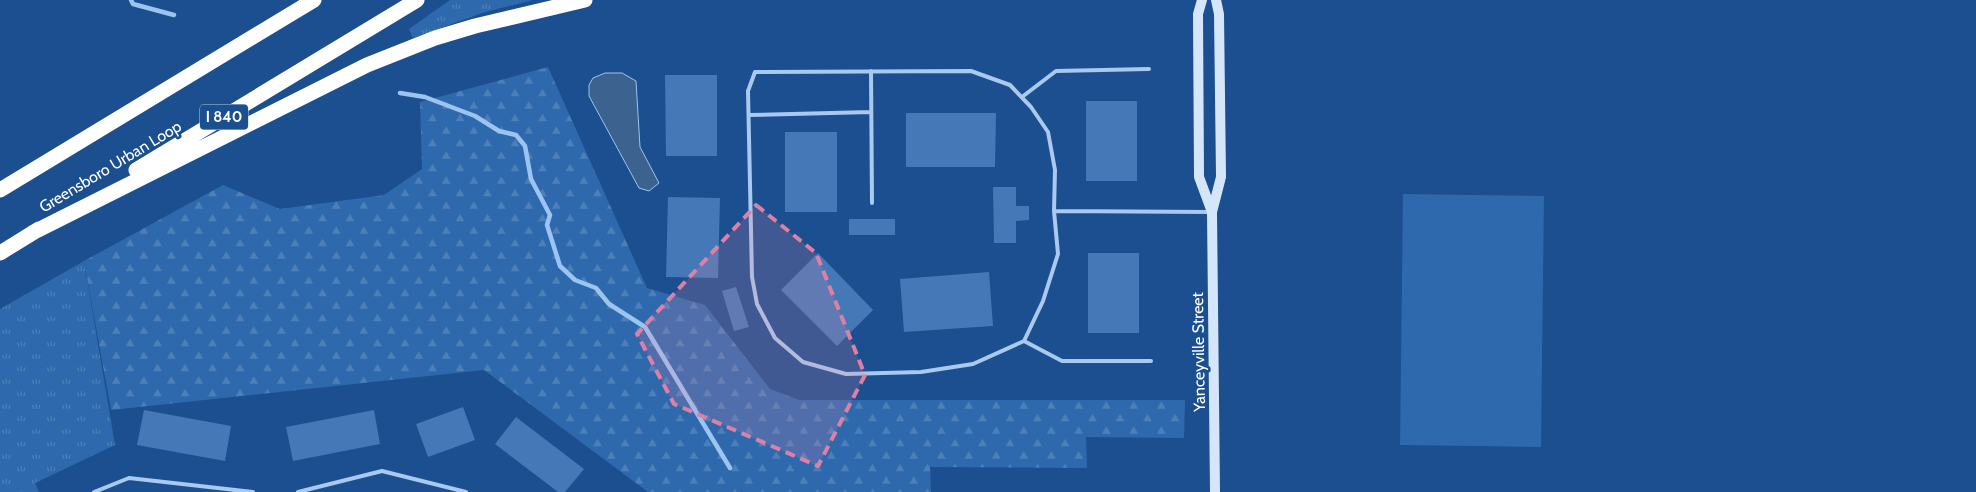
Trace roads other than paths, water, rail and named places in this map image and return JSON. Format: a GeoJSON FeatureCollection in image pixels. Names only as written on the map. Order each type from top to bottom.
{"type":"FeatureCollection","features":[{"type":"Feature","properties":{"kind":"highway"},"geometry":{"type":"LineString","coordinates":[[0,190],[314,0]]}},
{"type":"Feature","properties":{"kind":"highway","name":"Greensboro Urban Loop"},"geometry":{"type":"LineString","coordinates":[[0,253],[417,0]]}},
{"type":"Feature","properties":{"kind":"highway"},"geometry":{"type":"LineString","coordinates":[[32,233],[367,65],[435,38],[475,26],[586,0]]}},
{"type":"Feature","properties":{"kind":"main road","name":"Yanceyville Street"},"geometry":{"type":"LineString","coordinates":[[1202,0],[1198,14],[1199,177],[1212,212]]}},
{"type":"Feature","properties":{"kind":"main road","name":"Yanceyville Street"},"geometry":{"type":"LineString","coordinates":[[1215,492],[1212,212],[1221,177],[1219,14],[1216,0]]}},
{"type":"Feature","properties":{"kind":"lane"},"geometry":{"type":"LineString","coordinates":[[1022,98],[1056,71],[1149,69]]}},
{"type":"Feature","properties":{"kind":"lane"},"geometry":{"type":"LineString","coordinates":[[871,71],[872,203]]}},
{"type":"Feature","properties":{"kind":"lane"},"geometry":{"type":"LineString","coordinates":[[971,71],[1010,85],[1022,98],[1048,132],[1055,170],[1054,211],[1058,254],[1043,301],[1024,341],[973,364],[922,372],[846,374],[803,362],[775,338],[757,304],[752,277],[748,91],[755,72],[971,71]]}},
{"type":"Feature","properties":{"kind":"lane"},"geometry":{"type":"LineString","coordinates":[[749,115],[872,112]]}},
{"type":"Feature","properties":{"kind":"lane"},"geometry":{"type":"LineString","coordinates":[[1054,211],[1212,212]]}},
{"type":"Feature","properties":{"kind":"lane"},"geometry":{"type":"LineString","coordinates":[[1024,341],[1062,361],[1151,361]]}},
{"type":"Feature","properties":{"kind":"lane"},"geometry":{"type":"LineString","coordinates":[[298,492],[382,471],[466,492]]}},
{"type":"Feature","properties":{"kind":"lane"},"geometry":{"type":"LineString","coordinates":[[94,492],[129,478],[253,492]]}},
{"type":"Feature","properties":{"kind":"waterway"},"geometry":{"type":"LineString","coordinates":[[131,0],[133,4],[174,15]]}},
{"type":"Feature","properties":{"kind":"waterway"},"geometry":{"type":"LineString","coordinates":[[400,93],[425,97],[475,116],[499,131],[516,135],[525,146],[531,179],[550,215],[547,225],[560,266],[575,280],[596,288],[609,304],[645,327],[730,468]]}}]}
